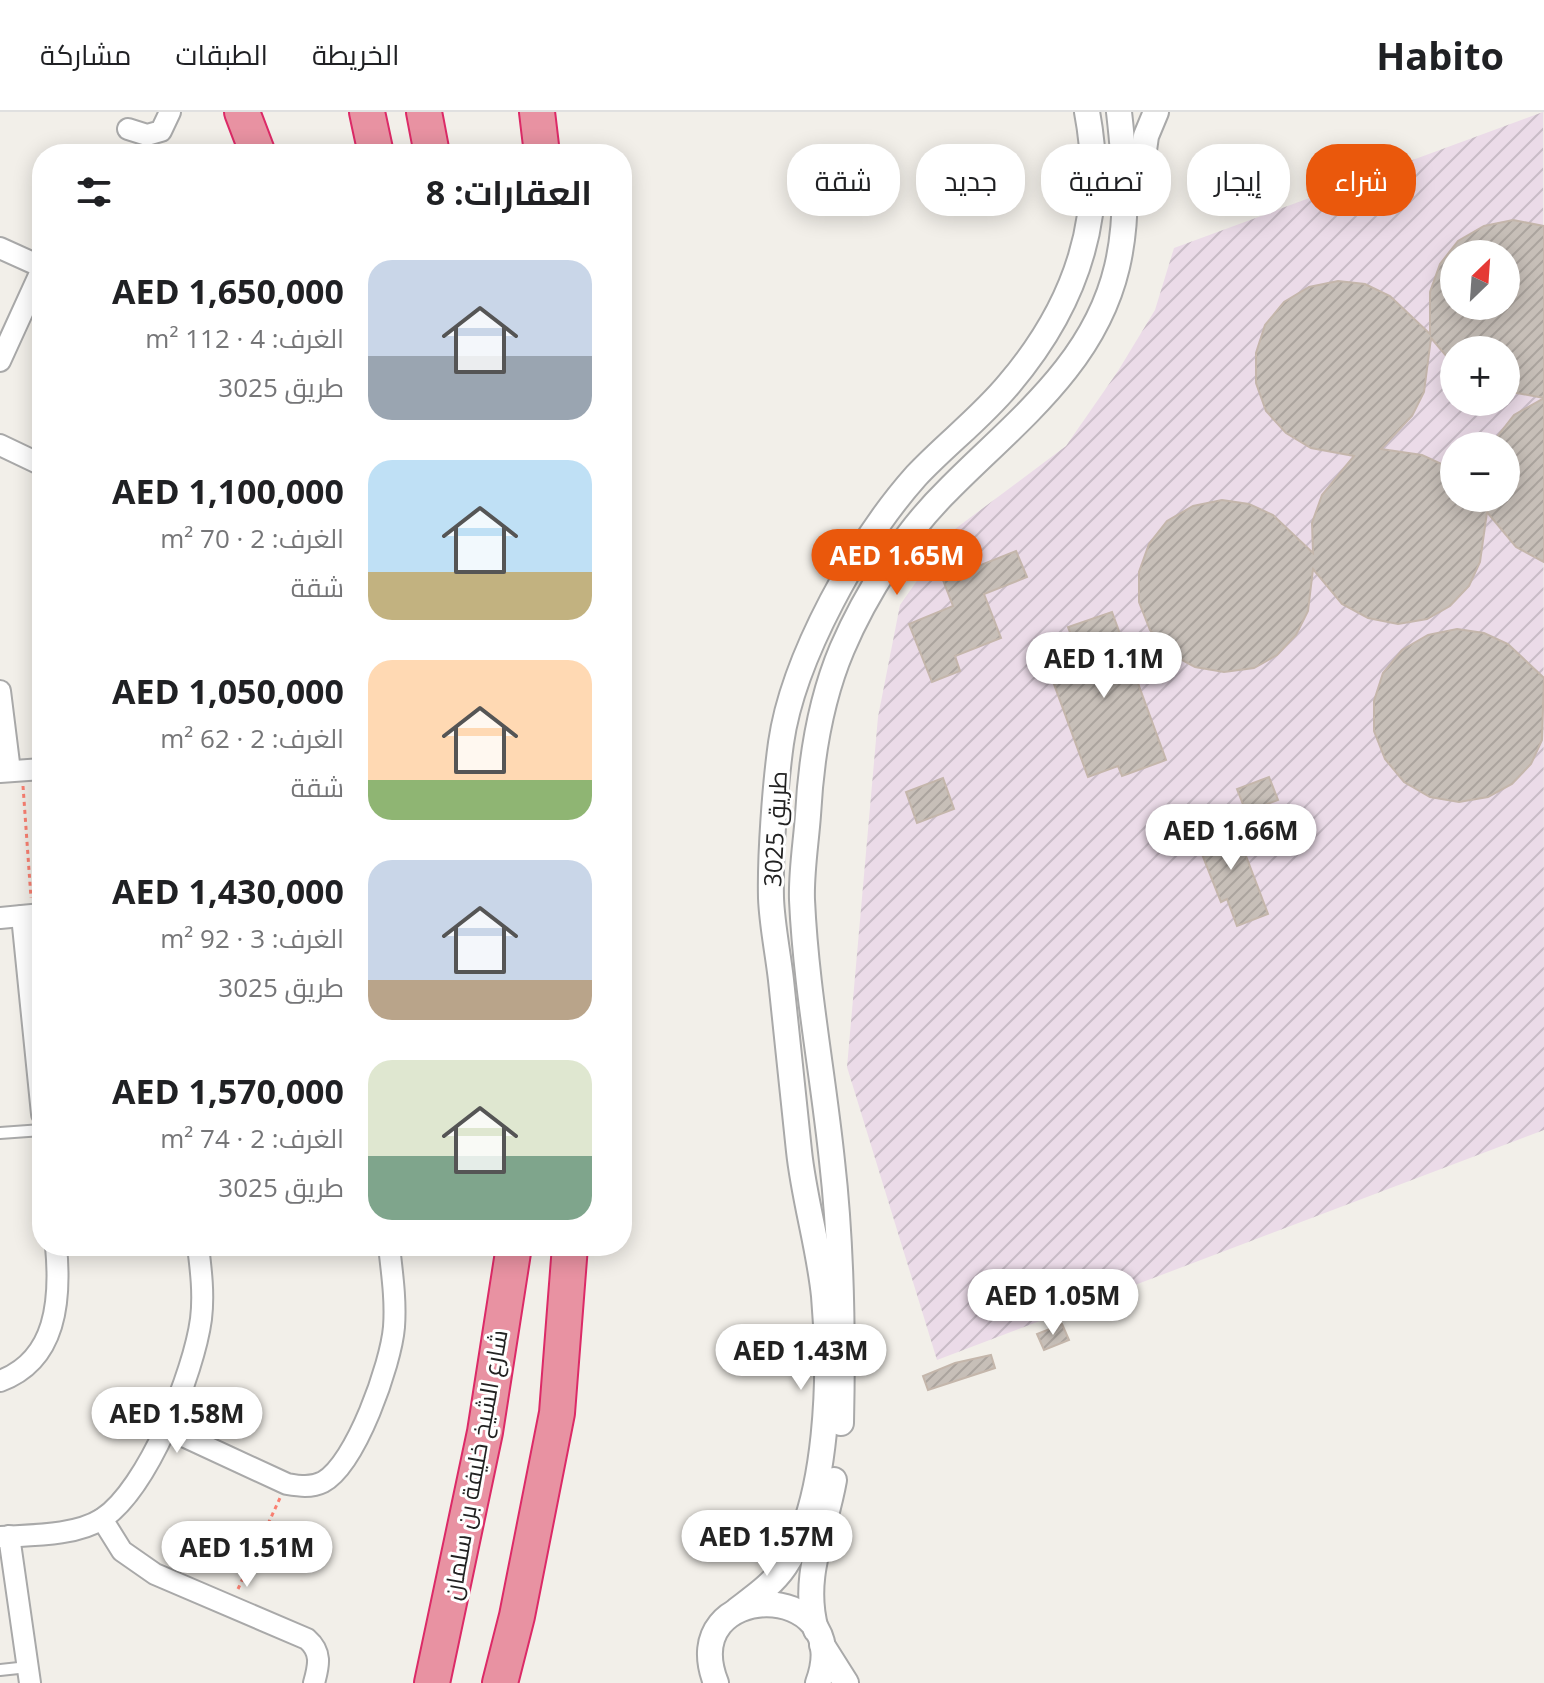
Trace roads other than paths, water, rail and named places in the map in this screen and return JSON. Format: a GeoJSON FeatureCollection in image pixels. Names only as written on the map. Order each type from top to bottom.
{"type":"FeatureCollection","features":[{"type":"Feature","properties":{"kind":"highway"},"geometry":{"type":"LineString","coordinates":[[367,112],[374,144]]}},
{"type":"Feature","properties":{"kind":"highway"},"geometry":{"type":"LineString","coordinates":[[424,112],[430,144]]}},
{"type":"Feature","properties":{"kind":"highway"},"geometry":{"type":"LineString","coordinates":[[485,1432],[491,1256]]}},
{"type":"Feature","properties":{"kind":"highway","name":"شارع الشيخ خليفة بن سلمان"},"geometry":{"type":"LineString","coordinates":[[432,1683],[485,1432],[512,1256]]}},
{"type":"Feature","properties":{"kind":"highway"},"geometry":{"type":"LineString","coordinates":[[557,1413],[569,1256]]}},
{"type":"Feature","properties":{"kind":"highway"},"geometry":{"type":"LineString","coordinates":[[500,1683],[517,1616],[586,1256]]}},
{"type":"Feature","properties":{"kind":"street"},"geometry":{"type":"LineString","coordinates":[[128,129],[147,135],[161,131],[170,112]]}},
{"type":"Feature","properties":{"kind":"street","name":"طريق 3025"},"geometry":{"type":"LineString","coordinates":[[819,1638],[809,1606],[809,1585],[840,1442],[844,1332],[828,1129],[812,1018],[802,896],[809,772],[842,650],[877,584],[919,523],[946,491],[1040,405],[1090,335],[1117,268],[1125,214],[1125,164],[1119,112]]}},
{"type":"Feature","properties":{"kind":"street"},"geometry":{"type":"LineString","coordinates":[[1117,268],[1135,210],[1146,136],[1156,112]]}},
{"type":"Feature","properties":{"kind":"street","name":"طريق 3025"},"geometry":{"type":"LineString","coordinates":[[715,1682],[710,1661],[712,1641],[722,1623],[771,1584],[798,1544],[815,1492],[825,1435],[824,1296],[797,1132],[771,898],[781,741],[808,656],[846,572],[880,520],[917,476],[1008,386],[1058,319],[1082,258],[1092,207],[1091,113]]}},
{"type":"Feature","properties":{"kind":"street"},"geometry":{"type":"LineString","coordinates":[[0,248],[32,263]]}},
{"type":"Feature","properties":{"kind":"street"},"geometry":{"type":"LineString","coordinates":[[0,361],[32,290]]}},
{"type":"Feature","properties":{"kind":"street"},"geometry":{"type":"LineString","coordinates":[[0,445],[32,460]]}},
{"type":"Feature","properties":{"kind":"street"},"geometry":{"type":"LineString","coordinates":[[0,691],[18,771]]}},
{"type":"Feature","properties":{"kind":"street"},"geometry":{"type":"LineString","coordinates":[[771,898],[802,896]]}},
{"type":"Feature","properties":{"kind":"street"},"geometry":{"type":"LineString","coordinates":[[0,918],[32,915]]}},
{"type":"Feature","properties":{"kind":"street"},"geometry":{"type":"LineString","coordinates":[[797,1132],[828,1129]]}},
{"type":"Feature","properties":{"kind":"street"},"geometry":{"type":"LineString","coordinates":[[810,1218],[836,1216]]}},
{"type":"Feature","properties":{"kind":"street"},"geometry":{"type":"LineString","coordinates":[[0,1381],[21,1373],[39,1352],[49,1330],[60,1289],[57,1256]]}},
{"type":"Feature","properties":{"kind":"street"},"geometry":{"type":"LineString","coordinates":[[29,1675],[5,1537],[77,1529],[102,1519],[120,1501],[144,1468],[166,1428],[189,1372],[198,1336],[202,1300],[199,1256]]}},
{"type":"Feature","properties":{"kind":"street"},"geometry":{"type":"LineString","coordinates":[[166,1428],[287,1484],[303,1487],[321,1483],[336,1473],[376,1397],[388,1363],[394,1326],[390,1256]]}},
{"type":"Feature","properties":{"kind":"street"},"geometry":{"type":"LineString","coordinates":[[102,1519],[122,1551],[155,1574],[312,1643],[319,1661],[314,1683]]}},
{"type":"Feature","properties":{"kind":"street"},"geometry":{"type":"LineString","coordinates":[[737,1610],[754,1603],[772,1602],[805,1616],[846,1683]]}},
{"type":"Feature","properties":{"kind":"street"},"geometry":{"type":"LineString","coordinates":[[818,1683],[824,1664],[819,1638]]}},
{"type":"Feature","properties":{"kind":"lane"},"geometry":{"type":"LineString","coordinates":[[0,1133],[32,1131]]}},
{"type":"Feature","properties":{"kind":"lane"},"geometry":{"type":"LineString","coordinates":[[0,1670],[29,1675]]}}]}
